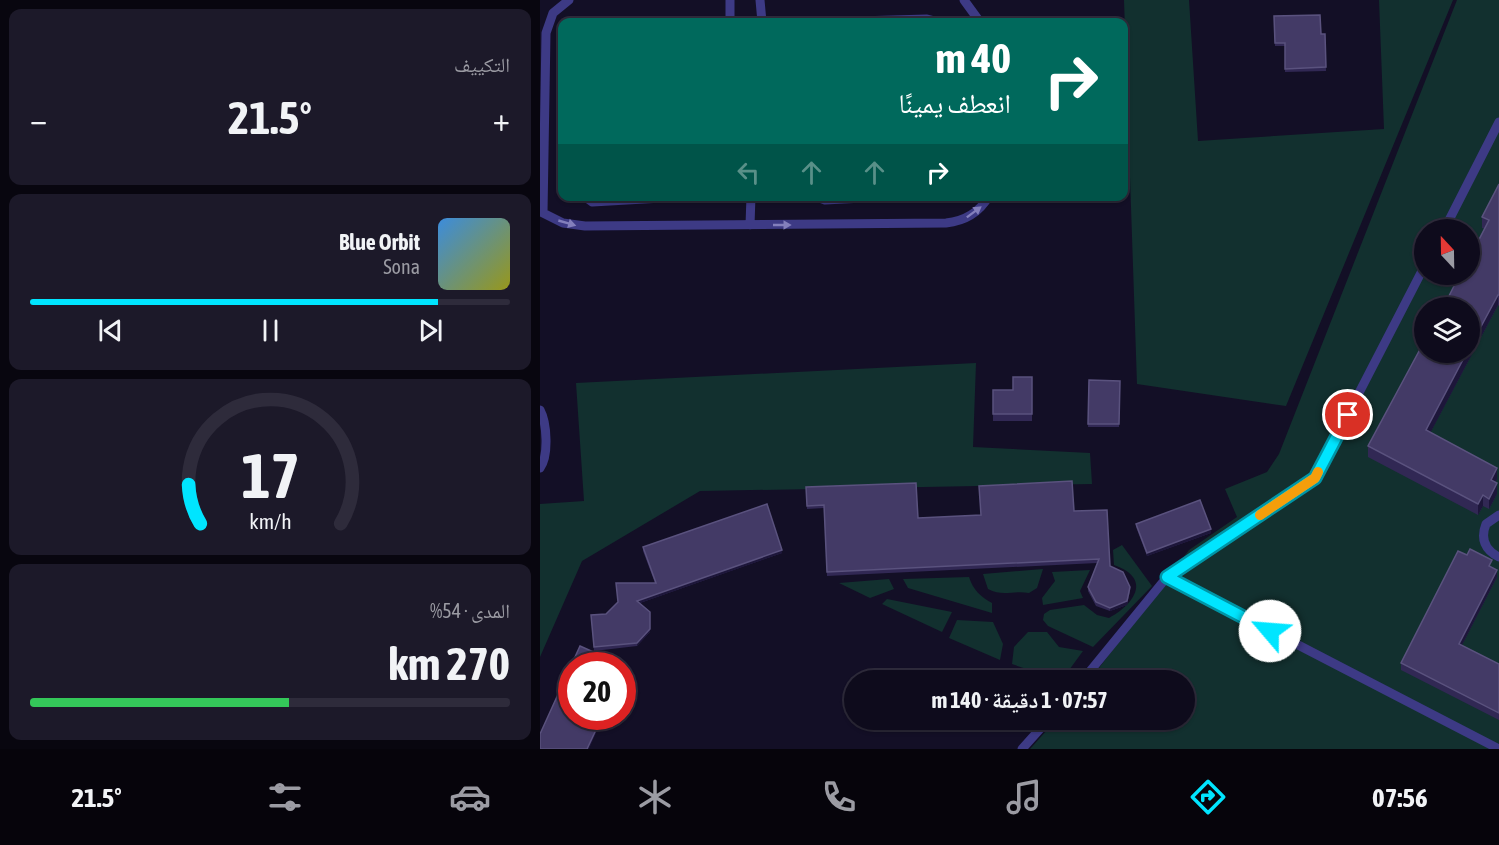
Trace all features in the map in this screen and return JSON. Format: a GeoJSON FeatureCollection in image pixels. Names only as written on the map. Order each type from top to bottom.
{"type":"FeatureCollection","features":[{"type":"Feature","properties":{"kind":"lane"},"geometry":{"type":"LineString","coordinates":[[569,0],[553,13],[546,33],[542,212],[563,224],[574,226],[946,223],[966,219],[975,213],[985,201]]}},
{"type":"Feature","properties":{"kind":"lane"},"geometry":{"type":"LineString","coordinates":[[730,0],[730,18]]}},
{"type":"Feature","properties":{"kind":"lane"},"geometry":{"type":"LineString","coordinates":[[760,0],[762,18]]}},
{"type":"Feature","properties":{"kind":"lane"},"geometry":{"type":"LineString","coordinates":[[964,0],[977,18]]}},
{"type":"Feature","properties":{"kind":"lane"},"geometry":{"type":"LineString","coordinates":[[1449,219],[1499,122]]}},
{"type":"Feature","properties":{"kind":"lane"},"geometry":{"type":"LineString","coordinates":[[591,201],[610,201]]}},
{"type":"Feature","properties":{"kind":"lane"},"geometry":{"type":"LineString","coordinates":[[750,225],[751,201]]}},
{"type":"Feature","properties":{"kind":"lane"},"geometry":{"type":"LineString","coordinates":[[1091,670],[1167,577],[1315,478],[1415,285]]}},
{"type":"Feature","properties":{"kind":"lane"},"geometry":{"type":"LineString","coordinates":[[540,410],[543,417],[545,454],[540,468]]}},
{"type":"Feature","properties":{"kind":"lane"},"geometry":{"type":"LineString","coordinates":[[1499,515],[1486,525],[1483,538],[1488,550],[1499,557]]}},
{"type":"Feature","properties":{"kind":"lane"},"geometry":{"type":"LineString","coordinates":[[1167,577],[1499,749]]}},
{"type":"Feature","properties":{"kind":"lane"},"geometry":{"type":"LineString","coordinates":[[1022,749],[1039,730]]}},
{"type":"Feature","properties":{"kind":"green space"},"geometry":{"type":"Polygon","coordinates":[[[1124,0],[1189,0],[1198,141],[1384,129],[1379,0],[1453,0],[1286,406],[1137,384],[1128,118],[1128,18],[1125,18],[1124,0]]]}},
{"type":"Feature","properties":{"kind":"green space"},"geometry":{"type":"Polygon","coordinates":[[[1457,0],[1499,0],[1499,749],[1030,749],[1047,730],[1195,730],[1195,670],[1097,670],[1189,550],[1237,517],[1225,489],[1267,472],[1279,454],[1457,0]]]}},
{"type":"Feature","properties":{"kind":"green space"},"geometry":{"type":"Polygon","coordinates":[[[976,363],[973,447],[1090,453],[1092,484],[700,491],[582,561],[540,657],[540,504],[584,501],[576,383],[976,363]]]}},
{"type":"Feature","properties":{"kind":"green space"},"geometry":{"type":"Polygon","coordinates":[[[1122,545],[1152,586],[1093,647],[1048,626],[1043,620],[1044,614],[1050,610],[1084,605],[1097,615],[1109,618],[1126,606],[1132,599],[1136,584],[1126,570],[1114,565],[1113,550],[1122,545]]]}},
{"type":"Feature","properties":{"kind":"green space"},"geometry":{"type":"Polygon","coordinates":[[[1043,569],[1037,588],[1029,593],[1004,593],[988,589],[983,574],[1043,569]]]}},
{"type":"Feature","properties":{"kind":"green space"},"geometry":{"type":"Polygon","coordinates":[[[1090,570],[1080,591],[1083,598],[1043,605],[1042,598],[1055,581],[1052,572],[1090,570]]]}},
{"type":"Feature","properties":{"kind":"green space"},"geometry":{"type":"Polygon","coordinates":[[[969,577],[978,593],[992,603],[992,613],[908,588],[903,579],[969,577]]]}},
{"type":"Feature","properties":{"kind":"green space"},"geometry":{"type":"Polygon","coordinates":[[[889,579],[894,589],[870,598],[839,583],[889,579]]]}},
{"type":"Feature","properties":{"kind":"green space"},"geometry":{"type":"Polygon","coordinates":[[[887,599],[952,612],[942,632],[882,604],[887,599]]]}},
{"type":"Feature","properties":{"kind":"green space"},"geometry":{"type":"Polygon","coordinates":[[[957,620],[993,622],[1003,644],[1000,660],[949,638],[957,620]]]}},
{"type":"Feature","properties":{"kind":"green space"},"geometry":{"type":"Polygon","coordinates":[[[1028,632],[1047,632],[1059,647],[1083,651],[1069,670],[1029,670],[1012,664],[1014,647],[1028,632]]]}},
{"type":"Feature","properties":{"kind":"building"},"geometry":{"type":"Polygon","coordinates":[[[1320,15],[1321,34],[1325,34],[1326,67],[1285,69],[1285,43],[1275,43],[1274,16],[1320,15]]]}},
{"type":"Feature","properties":{"kind":"building"},"geometry":{"type":"Polygon","coordinates":[[[1499,184],[1499,295],[1480,328],[1480,297],[1448,297],[1454,285],[1480,285],[1480,238],[1489,220],[1482,217],[1499,184]]]}},
{"type":"Feature","properties":{"kind":"building"},"geometry":{"type":"Polygon","coordinates":[[[1414,360],[1414,363],[1461,363],[1426,430],[1497,468],[1491,480],[1497,483],[1489,499],[1483,495],[1478,504],[1368,446],[1414,360]]]}},
{"type":"Feature","properties":{"kind":"building"},"geometry":{"type":"Polygon","coordinates":[[[1013,377],[1032,377],[1032,414],[993,414],[993,390],[1013,390],[1013,377]]]}},
{"type":"Feature","properties":{"kind":"building"},"geometry":{"type":"Polygon","coordinates":[[[1089,380],[1120,381],[1119,424],[1088,424],[1089,380]]]}},
{"type":"Feature","properties":{"kind":"building"},"geometry":{"type":"Polygon","coordinates":[[[1072,481],[1074,511],[1107,510],[1110,566],[1123,572],[1130,587],[1127,601],[1110,608],[1096,602],[1088,587],[1099,559],[827,572],[824,505],[807,506],[806,487],[916,483],[918,518],[981,515],[979,486],[1072,481]]]}},
{"type":"Feature","properties":{"kind":"building"},"geometry":{"type":"Polygon","coordinates":[[[1200,500],[1211,529],[1147,553],[1136,524],[1200,500]]]}},
{"type":"Feature","properties":{"kind":"building"},"geometry":{"type":"Polygon","coordinates":[[[767,504],[782,550],[637,601],[650,612],[650,629],[637,643],[594,647],[591,615],[606,614],[618,602],[616,583],[656,583],[643,547],[767,504]]]}},
{"type":"Feature","properties":{"kind":"building"},"geometry":{"type":"Polygon","coordinates":[[[1470,549],[1492,560],[1489,566],[1497,570],[1459,644],[1499,664],[1499,713],[1401,663],[1458,551],[1467,555],[1470,549]]]}},
{"type":"Feature","properties":{"kind":"building"},"geometry":{"type":"Polygon","coordinates":[[[580,646],[594,652],[577,652],[580,646]]]}},
{"type":"Feature","properties":{"kind":"building"},"geometry":{"type":"Polygon","coordinates":[[[558,694],[558,730],[596,730],[587,749],[540,749],[540,734],[558,694]]]}},
{"type":"Feature","properties":{"kind":"slow traffic"},"geometry":{"type":"LineString","coordinates":[[1260,515],[1315,478],[1318,472]]}},
{"type":"Feature","properties":{"kind":"route"},"geometry":{"type":"LineString","coordinates":[[1270,631],[1167,577],[1315,478],[1348,415]]}}]}
